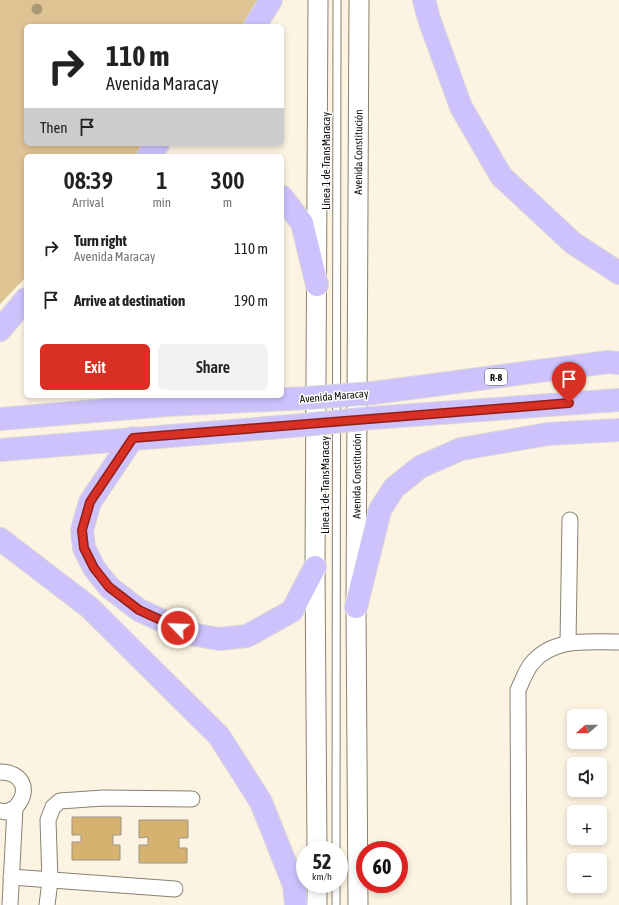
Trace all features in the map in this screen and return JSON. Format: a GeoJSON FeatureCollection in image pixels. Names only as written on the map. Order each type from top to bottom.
{"type":"FeatureCollection","features":[{"type":"Feature","properties":{"kind":"main road"},"geometry":{"type":"LineString","coordinates":[[256,24],[271,0]]}},
{"type":"Feature","properties":{"kind":"main road"},"geometry":{"type":"LineString","coordinates":[[424,0],[429,19],[461,107],[501,176],[573,243],[619,273]]}},
{"type":"Feature","properties":{"kind":"main road"},"geometry":{"type":"LineString","coordinates":[[150,154],[156,146]]}},
{"type":"Feature","properties":{"kind":"main road"},"geometry":{"type":"LineString","coordinates":[[284,200],[302,223],[317,285]]}},
{"type":"Feature","properties":{"kind":"main road"},"geometry":{"type":"LineString","coordinates":[[0,330],[24,301]]}},
{"type":"Feature","properties":{"kind":"main road","name":"Avenida Maracay"},"geometry":{"type":"LineString","coordinates":[[0,419],[160,401],[308,398],[373,393],[608,362],[619,363]]}},
{"type":"Feature","properties":{"kind":"main road"},"geometry":{"type":"LineString","coordinates":[[0,450],[372,418],[619,400]]}},
{"type":"Feature","properties":{"kind":"main road"},"geometry":{"type":"LineString","coordinates":[[356,607],[380,510],[394,488],[420,467],[462,449],[548,434],[619,430]]}},
{"type":"Feature","properties":{"kind":"main road"},"geometry":{"type":"LineString","coordinates":[[133,438],[90,502],[82,530],[84,548],[94,568],[109,587],[139,610],[191,634],[219,639],[247,636],[292,611],[315,567]]}},
{"type":"Feature","properties":{"kind":"main road"},"geometry":{"type":"LineString","coordinates":[[0,539],[89,607],[219,736],[261,802],[294,885],[296,905]]}},
{"type":"Feature","properties":{"kind":"street"},"geometry":{"type":"LineString","coordinates":[[317,841],[315,567],[318,0]]}},
{"type":"Feature","properties":{"kind":"street","name":"Avenida Constitución"},"geometry":{"type":"LineString","coordinates":[[358,905],[356,607],[359,0]]}},
{"type":"Feature","properties":{"kind":"street"},"geometry":{"type":"LineString","coordinates":[[568,643],[570,520]]}},
{"type":"Feature","properties":{"kind":"street"},"geometry":{"type":"LineString","coordinates":[[519,905],[518,690],[532,663],[549,649],[568,643],[619,642]]}},
{"type":"Feature","properties":{"kind":"street"},"geometry":{"type":"LineString","coordinates":[[0,772],[9,772],[17,776],[22,784],[24,793],[22,802],[15,808],[6,812],[0,811]]}},
{"type":"Feature","properties":{"kind":"street"},"geometry":{"type":"LineString","coordinates":[[47,905],[50,881],[48,820],[53,807],[60,801],[104,798],[192,799]]}},
{"type":"Feature","properties":{"kind":"street"},"geometry":{"type":"LineString","coordinates":[[10,905],[15,808]]}},
{"type":"Feature","properties":{"kind":"street"},"geometry":{"type":"LineString","coordinates":[[11,877],[175,889]]}},
{"type":"Feature","properties":{"kind":"street"},"geometry":{"type":"LineString","coordinates":[[317,893],[317,905]]}},
{"type":"Feature","properties":{"kind":"lane","name":"Línea 1 de TransMaracay"},"geometry":{"type":"LineString","coordinates":[[336,841],[338,0]]}},
{"type":"Feature","properties":{"kind":"lane"},"geometry":{"type":"LineString","coordinates":[[336,893],[336,905]]}},
{"type":"Feature","properties":{"kind":"shaded area"},"geometry":{"type":"Polygon","coordinates":[[[0,0],[267,0],[249,24],[24,24],[24,146],[145,146],[138,154],[24,154],[24,279],[0,304],[0,0]]]}},
{"type":"Feature","properties":{"kind":"building"},"geometry":{"type":"Polygon","coordinates":[[[72,817],[121,817],[121,835],[113,835],[113,845],[120,845],[120,860],[72,860],[72,842],[81,842],[81,835],[72,835],[72,817]]]}},
{"type":"Feature","properties":{"kind":"building"},"geometry":{"type":"Polygon","coordinates":[[[139,820],[188,820],[188,838],[179,838],[179,848],[187,848],[187,863],[139,863],[139,845],[148,845],[148,837],[139,838],[139,820]]]}},
{"type":"Feature","properties":{"kind":"route"},"geometry":{"type":"LineString","coordinates":[[178,628],[139,610],[109,587],[94,568],[84,548],[82,530],[90,502],[133,438],[569,403]]}}]}
